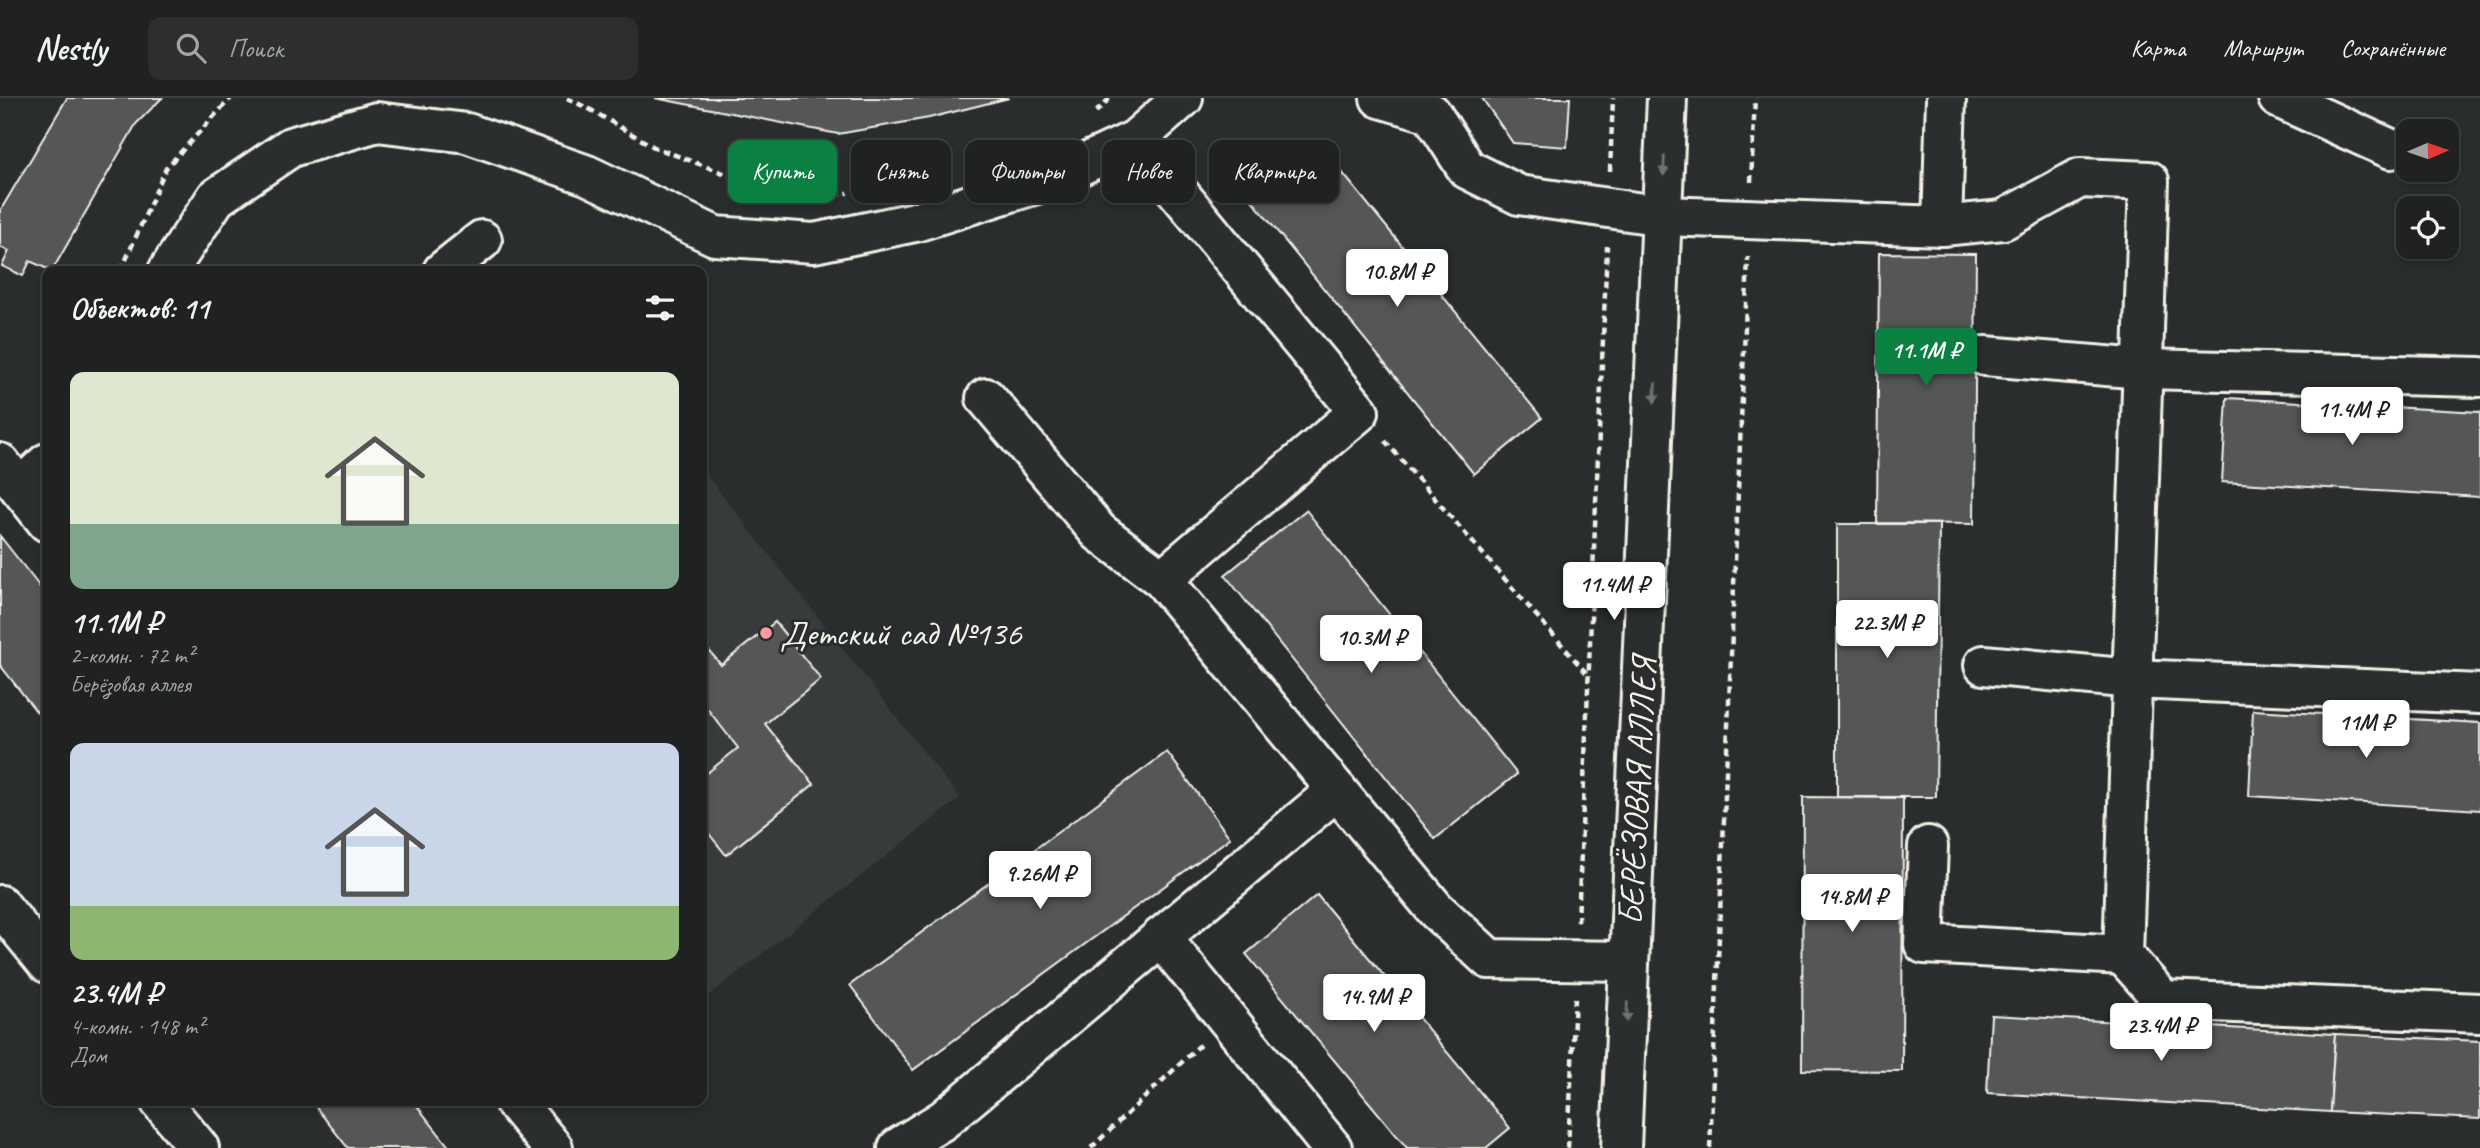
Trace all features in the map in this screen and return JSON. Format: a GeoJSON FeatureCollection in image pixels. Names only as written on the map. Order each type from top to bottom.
{"type":"FeatureCollection","features":[{"type":"Feature","properties":{"kind":"street"},"geometry":{"type":"LineString","coordinates":[[1135,140],[1183,98]]}},
{"type":"Feature","properties":{"kind":"street"},"geometry":{"type":"LineString","coordinates":[[1380,98],[1431,113],[1467,169],[1519,195],[1663,216],[1942,226],[2003,220],[2080,178],[2149,181],[2123,955],[2163,1000],[2480,1013]]}},
{"type":"Feature","properties":{"kind":"street","name":"БЕРЁЗОВАЯ АЛЛЕЯ"},"geometry":{"type":"LineString","coordinates":[[1621,1148],[1667,98]]}},
{"type":"Feature","properties":{"kind":"street"},"geometry":{"type":"LineString","coordinates":[[1942,226],[1946,98]]}},
{"type":"Feature","properties":{"kind":"street"},"geometry":{"type":"LineString","coordinates":[[2278,98],[2391,149]]}},
{"type":"Feature","properties":{"kind":"street"},"geometry":{"type":"LineString","coordinates":[[170,266],[216,198],[291,147],[377,122],[467,133],[587,175],[715,236],[814,243],[915,222],[1049,180],[1102,155]]}},
{"type":"Feature","properties":{"kind":"street"},"geometry":{"type":"LineString","coordinates":[[1162,579],[1359,412],[1187,203]]}},
{"type":"Feature","properties":{"kind":"street"},"geometry":{"type":"LineString","coordinates":[[449,266],[482,240]]}},
{"type":"Feature","properties":{"kind":"street"},"geometry":{"type":"LineString","coordinates":[[1985,356],[2143,369],[2480,377]]}},
{"type":"Feature","properties":{"kind":"street"},"geometry":{"type":"LineString","coordinates":[[986,398],[1099,531],[1162,579],[1436,910],[1489,959],[1629,961]]}},
{"type":"Feature","properties":{"kind":"street"},"geometry":{"type":"LineString","coordinates":[[42,465],[10,475],[42,516]]}},
{"type":"Feature","properties":{"kind":"street"},"geometry":{"type":"LineString","coordinates":[[1984,666],[2133,679],[2480,694]]}},
{"type":"Feature","properties":{"kind":"street"},"geometry":{"type":"LineString","coordinates":[[898,1148],[943,1120],[1337,790]]}},
{"type":"Feature","properties":{"kind":"street"},"geometry":{"type":"LineString","coordinates":[[1928,846],[1924,944],[2123,955]]}},
{"type":"Feature","properties":{"kind":"street"},"geometry":{"type":"LineString","coordinates":[[0,905],[42,957]]}},
{"type":"Feature","properties":{"kind":"street"},"geometry":{"type":"LineString","coordinates":[[1161,937],[1332,1148]]}},
{"type":"Feature","properties":{"kind":"street"},"geometry":{"type":"LineString","coordinates":[[164,1106],[199,1148]]}},
{"type":"Feature","properties":{"kind":"street"},"geometry":{"type":"LineString","coordinates":[[518,1106],[552,1148]]}},
{"type":"Feature","properties":{"kind":"path"},"geometry":{"type":"LineString","coordinates":[[123,266],[166,168],[231,98]]}},
{"type":"Feature","properties":{"kind":"path"},"geometry":{"type":"LineString","coordinates":[[567,98],[654,147],[763,188],[821,194],[851,192]]}},
{"type":"Feature","properties":{"kind":"path"},"geometry":{"type":"LineString","coordinates":[[1095,112],[1110,98]]}},
{"type":"Feature","properties":{"kind":"path"},"geometry":{"type":"LineString","coordinates":[[1568,1148],[1613,98]]}},
{"type":"Feature","properties":{"kind":"path"},"geometry":{"type":"LineString","coordinates":[[1710,1148],[1755,98]]}},
{"type":"Feature","properties":{"kind":"path"},"geometry":{"type":"LineString","coordinates":[[1359,412],[1588,675]]}},
{"type":"Feature","properties":{"kind":"path"},"geometry":{"type":"LineString","coordinates":[[1091,1148],[1228,1019]]}},
{"type":"Feature","properties":{"kind":"shaded area","name":"Детский сад №136"},"geometry":{"type":"Polygon","coordinates":[[[707,475],[960,798],[707,997],[707,475]]]}},
{"type":"Feature","properties":{"kind":"building"},"geometry":{"type":"Polygon","coordinates":[[[67,98],[162,98],[136,124],[55,266],[42,266],[30,261],[23,276],[2,266],[9,251],[0,247],[0,211],[67,98]]]}},
{"type":"Feature","properties":{"kind":"building"},"geometry":{"type":"Polygon","coordinates":[[[655,98],[1009,98],[929,118],[838,134],[655,98]]]}},
{"type":"Feature","properties":{"kind":"building"},"geometry":{"type":"Polygon","coordinates":[[[1482,98],[1570,98],[1567,147],[1513,143],[1482,98]]]}},
{"type":"Feature","properties":{"kind":"building"},"geometry":{"type":"Polygon","coordinates":[[[1339,169],[1542,418],[1474,474],[1254,203],[1339,203],[1339,169]]]}},
{"type":"Feature","properties":{"kind":"building"},"geometry":{"type":"Polygon","coordinates":[[[1879,253],[1976,254],[1974,524],[1877,523],[1879,253]]]}},
{"type":"Feature","properties":{"kind":"building"},"geometry":{"type":"Polygon","coordinates":[[[2227,398],[2480,412],[2480,497],[2222,482],[2227,398]]]}},
{"type":"Feature","properties":{"kind":"building"},"geometry":{"type":"Polygon","coordinates":[[[1306,510],[1517,774],[1435,839],[1225,575],[1306,510]]]}},
{"type":"Feature","properties":{"kind":"building"},"geometry":{"type":"Polygon","coordinates":[[[1837,524],[1939,524],[1936,797],[1837,797],[1837,524]]]}},
{"type":"Feature","properties":{"kind":"building"},"geometry":{"type":"Polygon","coordinates":[[[0,536],[42,590],[42,719],[0,665],[0,536]]]}},
{"type":"Feature","properties":{"kind":"building"},"geometry":{"type":"Polygon","coordinates":[[[775,622],[821,679],[765,724],[814,784],[726,855],[707,831],[707,773],[738,748],[707,708],[707,648],[721,665],[775,622]]]}},
{"type":"Feature","properties":{"kind":"building"},"geometry":{"type":"Polygon","coordinates":[[[2253,710],[2480,723],[2480,810],[2249,796],[2253,710]]]}},
{"type":"Feature","properties":{"kind":"building"},"geometry":{"type":"Polygon","coordinates":[[[1167,752],[1230,838],[913,1070],[850,985],[1167,752]]]}},
{"type":"Feature","properties":{"kind":"building"},"geometry":{"type":"Polygon","coordinates":[[[1803,797],[1903,798],[1902,1071],[1802,1070],[1803,797]]]}},
{"type":"Feature","properties":{"kind":"building"},"geometry":{"type":"Polygon","coordinates":[[[1317,895],[1510,1128],[1486,1148],[1407,1148],[1246,954],[1317,895]]]}},
{"type":"Feature","properties":{"kind":"building"},"geometry":{"type":"Polygon","coordinates":[[[1991,1015],[2335,1034],[2330,1112],[1987,1093],[1991,1015]]]}},
{"type":"Feature","properties":{"kind":"building"},"geometry":{"type":"Polygon","coordinates":[[[2335,1034],[2480,1041],[2480,1119],[2330,1112],[2335,1034]]]}},
{"type":"Feature","properties":{"kind":"building"},"geometry":{"type":"Polygon","coordinates":[[[315,1106],[417,1106],[450,1148],[348,1148],[315,1106]]]}},
{"type":"Feature","properties":{"kind":"place","name":"Детский сад №136"},"geometry":{"type":"Point","coordinates":[766,633]}}]}
